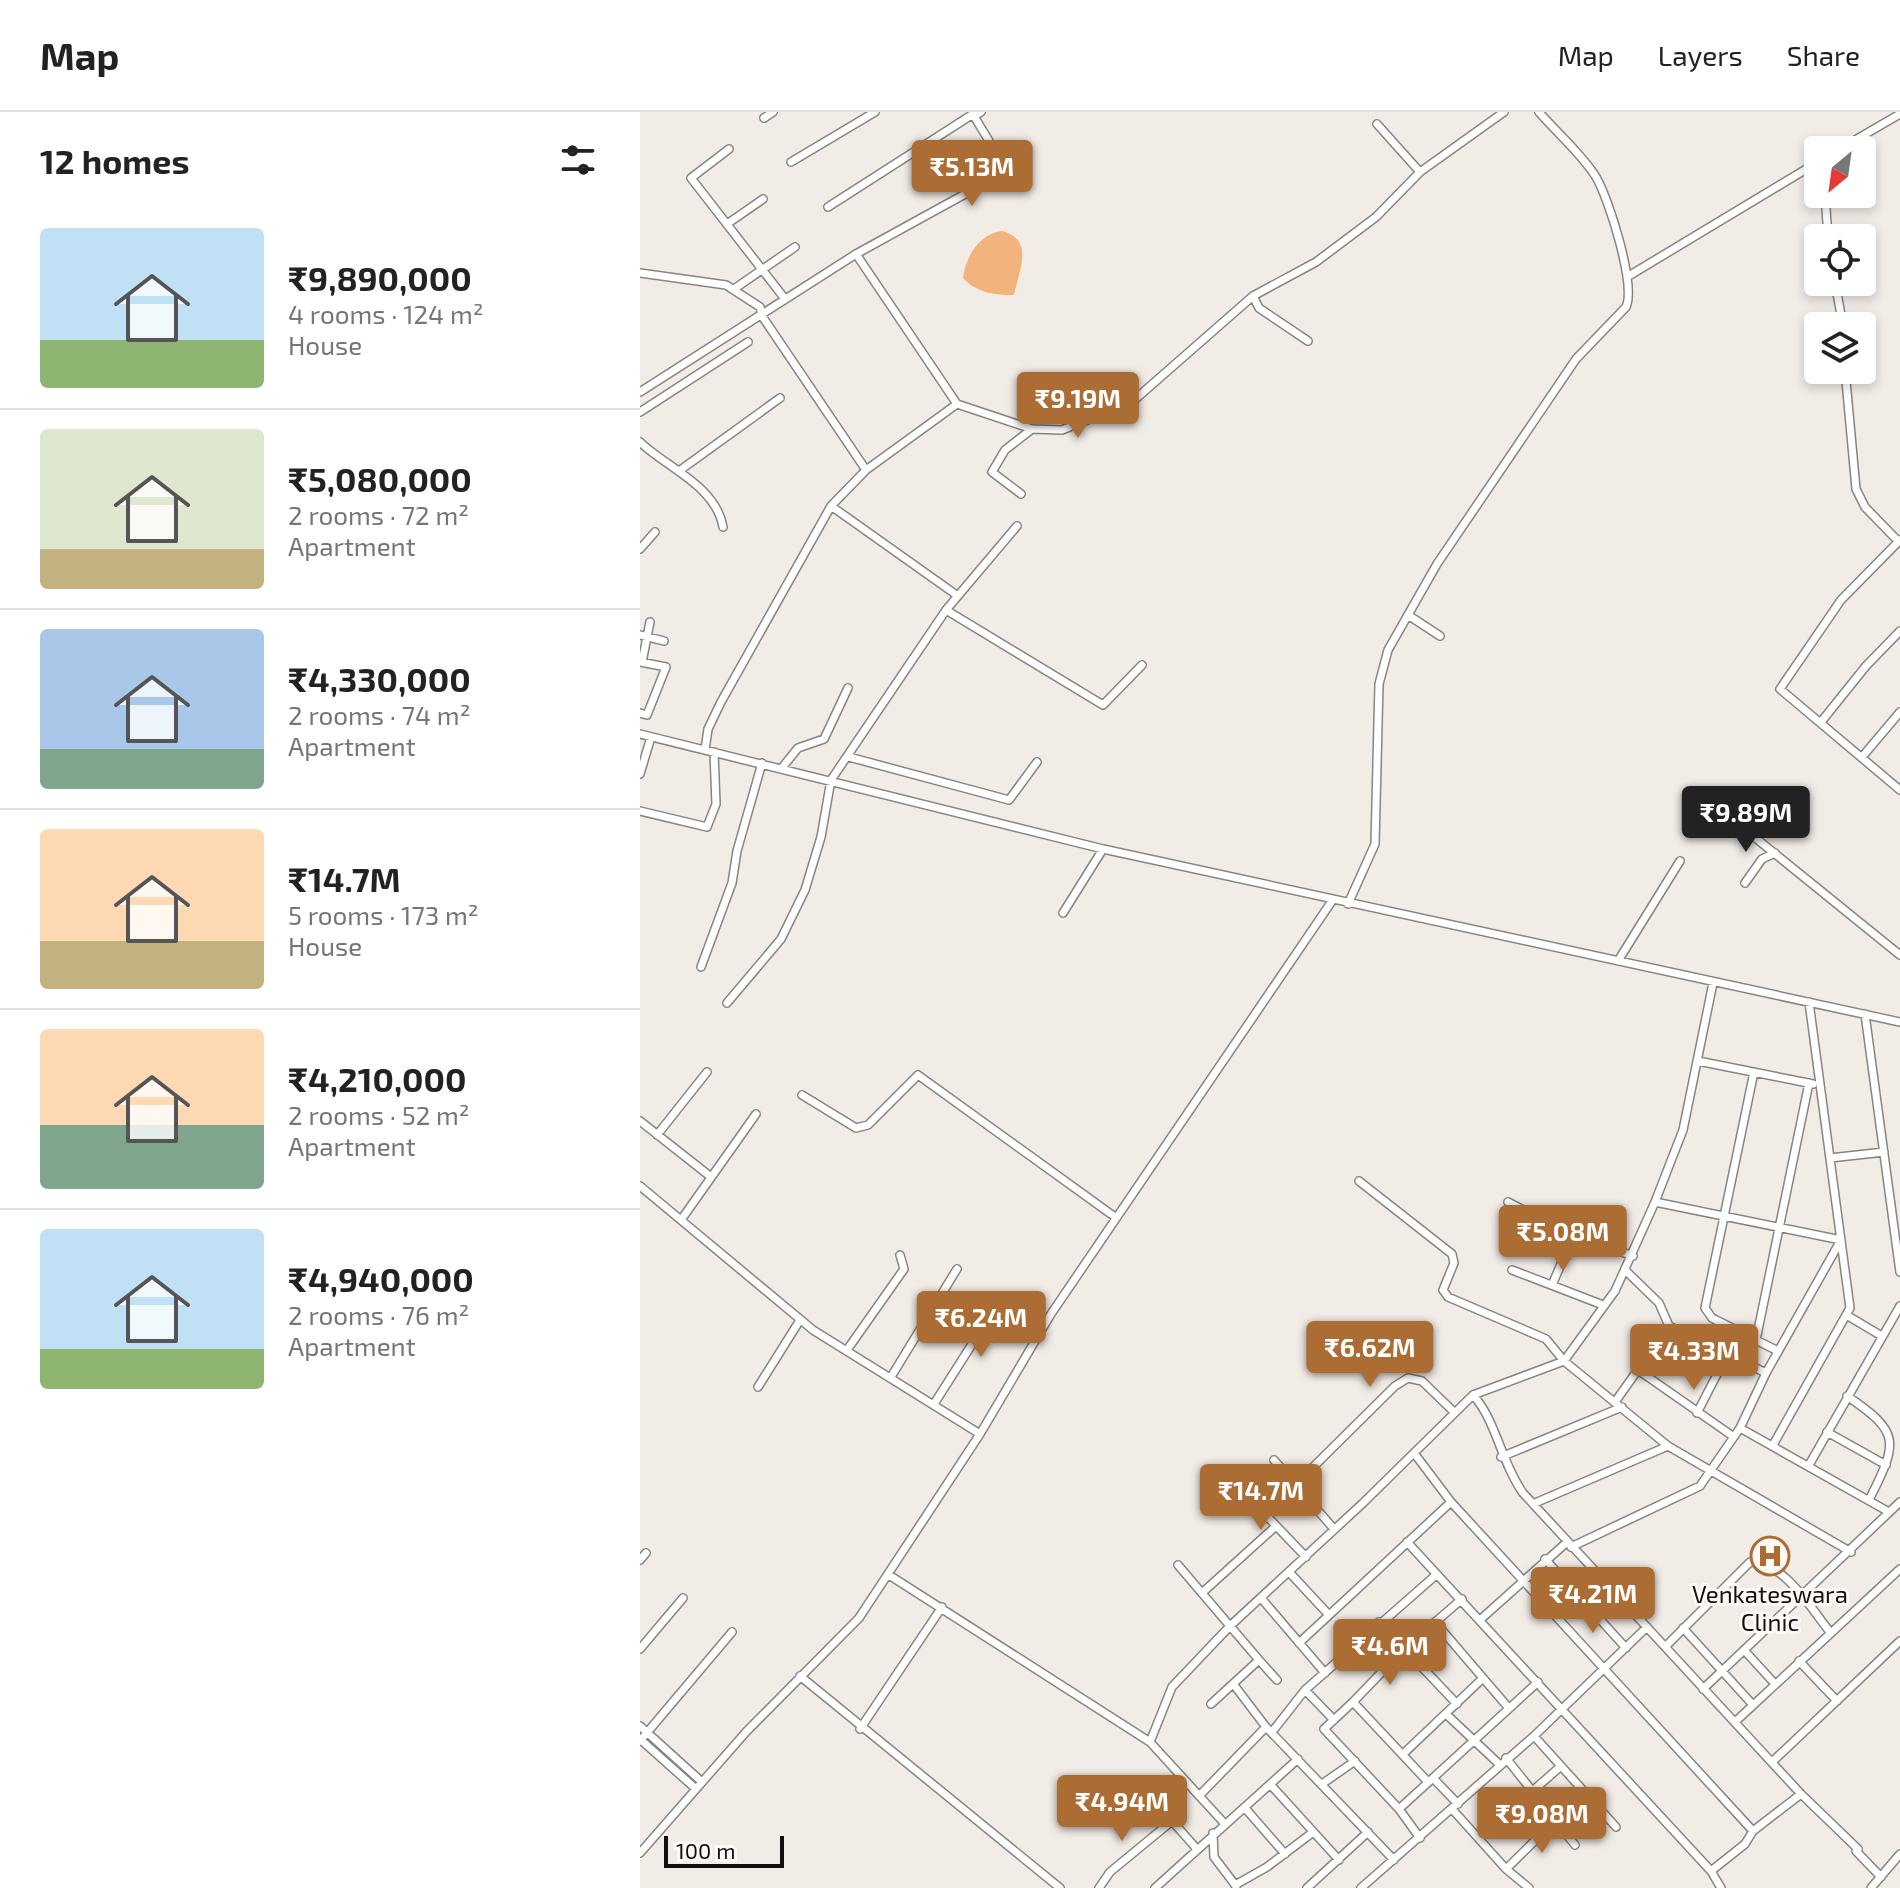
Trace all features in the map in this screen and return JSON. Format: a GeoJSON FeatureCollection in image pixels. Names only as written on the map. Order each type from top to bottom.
{"type":"FeatureCollection","features":[{"type":"Feature","properties":{"kind":"street"},"geometry":{"type":"LineString","coordinates":[[764,118],[773,112]]}},
{"type":"Feature","properties":{"kind":"street"},"geometry":{"type":"LineString","coordinates":[[791,162],[875,112]]}},
{"type":"Feature","properties":{"kind":"street"},"geometry":{"type":"LineString","coordinates":[[856,254],[957,404],[1032,429],[1062,430],[1132,402],[1253,296],[1316,262],[1376,217],[1420,172],[1504,112]]}},
{"type":"Feature","properties":{"kind":"street"},"geometry":{"type":"LineString","coordinates":[[1348,904],[1375,844],[1381,666],[1437,564],[1576,359],[1626,307],[1630,291],[1596,178],[1539,112]]}},
{"type":"Feature","properties":{"kind":"street"},"geometry":{"type":"LineString","coordinates":[[640,392],[856,254],[1007,171],[976,113],[828,207]]}},
{"type":"Feature","properties":{"kind":"street"},"geometry":{"type":"LineString","coordinates":[[1862,136],[1900,114]]}},
{"type":"Feature","properties":{"kind":"street"},"geometry":{"type":"LineString","coordinates":[[1377,124],[1420,172]]}},
{"type":"Feature","properties":{"kind":"street"},"geometry":{"type":"LineString","coordinates":[[729,149],[691,178],[785,299]]}},
{"type":"Feature","properties":{"kind":"street"},"geometry":{"type":"LineString","coordinates":[[1627,277],[1804,170]]}},
{"type":"Feature","properties":{"kind":"street"},"geometry":{"type":"LineString","coordinates":[[727,224],[763,199]]}},
{"type":"Feature","properties":{"kind":"street"},"geometry":{"type":"LineString","coordinates":[[734,289],[795,247]]}},
{"type":"Feature","properties":{"kind":"street"},"geometry":{"type":"LineString","coordinates":[[640,273],[726,285],[760,307],[762,316],[866,470]]}},
{"type":"Feature","properties":{"kind":"street"},"geometry":{"type":"LineString","coordinates":[[1253,296],[1259,308],[1308,341]]}},
{"type":"Feature","properties":{"kind":"street"},"geometry":{"type":"LineString","coordinates":[[640,412],[748,342]]}},
{"type":"Feature","properties":{"kind":"street"},"geometry":{"type":"LineString","coordinates":[[1846,384],[1856,489],[1865,507],[1899,540],[1841,600],[1780,689],[1900,790]]}},
{"type":"Feature","properties":{"kind":"street"},"geometry":{"type":"LineString","coordinates":[[679,471],[780,398]]}},
{"type":"Feature","properties":{"kind":"street"},"geometry":{"type":"LineString","coordinates":[[640,811],[707,827],[716,804],[708,729],[831,506],[866,470],[957,404]]}},
{"type":"Feature","properties":{"kind":"street"},"geometry":{"type":"LineString","coordinates":[[1021,494],[992,472],[1005,450],[1032,429]]}},
{"type":"Feature","properties":{"kind":"street"},"geometry":{"type":"LineString","coordinates":[[640,442],[679,471],[720,512],[723,527]]}},
{"type":"Feature","properties":{"kind":"street"},"geometry":{"type":"LineString","coordinates":[[831,506],[958,596]]}},
{"type":"Feature","properties":{"kind":"street"},"geometry":{"type":"LineString","coordinates":[[727,1003],[781,939],[805,890],[831,780],[946,610],[1017,526]]}},
{"type":"Feature","properties":{"kind":"street"},"geometry":{"type":"LineString","coordinates":[[640,549],[655,532]]}},
{"type":"Feature","properties":{"kind":"street"},"geometry":{"type":"LineString","coordinates":[[946,610],[1103,705],[1142,665]]}},
{"type":"Feature","properties":{"kind":"street"},"geometry":{"type":"LineString","coordinates":[[1408,615],[1440,636]]}},
{"type":"Feature","properties":{"kind":"street"},"geometry":{"type":"LineString","coordinates":[[640,713],[647,715],[666,667],[641,662],[644,636],[650,622]]}},
{"type":"Feature","properties":{"kind":"street"},"geometry":{"type":"LineString","coordinates":[[1821,722],[1866,666],[1900,631]]}},
{"type":"Feature","properties":{"kind":"street"},"geometry":{"type":"LineString","coordinates":[[644,636],[664,641]]}},
{"type":"Feature","properties":{"kind":"street"},"geometry":{"type":"LineString","coordinates":[[781,769],[798,748],[824,739],[848,688]]}},
{"type":"Feature","properties":{"kind":"street"},"geometry":{"type":"LineString","coordinates":[[1862,757],[1900,712]]}},
{"type":"Feature","properties":{"kind":"street"},"geometry":{"type":"LineString","coordinates":[[640,734],[1103,849],[1900,1022]]}},
{"type":"Feature","properties":{"kind":"street"},"geometry":{"type":"LineString","coordinates":[[640,774],[651,737]]}},
{"type":"Feature","properties":{"kind":"street"},"geometry":{"type":"LineString","coordinates":[[849,757],[1009,800],[1037,762]]}},
{"type":"Feature","properties":{"kind":"street"},"geometry":{"type":"LineString","coordinates":[[701,967],[732,883],[737,851],[762,763]]}},
{"type":"Feature","properties":{"kind":"street"},"geometry":{"type":"LineString","coordinates":[[1716,806],[1900,955]]}},
{"type":"Feature","properties":{"kind":"street"},"geometry":{"type":"LineString","coordinates":[[1063,913],[1103,849]]}},
{"type":"Feature","properties":{"kind":"street"},"geometry":{"type":"LineString","coordinates":[[1745,883],[1762,859],[1775,853]]}},
{"type":"Feature","properties":{"kind":"street"},"geometry":{"type":"LineString","coordinates":[[1618,961],[1680,861]]}},
{"type":"Feature","properties":{"kind":"street"},"geometry":{"type":"LineString","coordinates":[[640,1853],[800,1676],[859,1618],[980,1434],[1051,1314],[1332,901]]}},
{"type":"Feature","properties":{"kind":"street"},"geometry":{"type":"LineString","coordinates":[[1150,1742],[1172,1687],[1230,1626],[1290,1573],[1454,1412],[1473,1395],[1564,1361],[1626,1271],[1655,1202],[1683,1130],[1713,983]]}},
{"type":"Feature","properties":{"kind":"street"},"geometry":{"type":"LineString","coordinates":[[1773,1445],[1848,1316],[1850,1298],[1809,1002]]}},
{"type":"Feature","properties":{"kind":"street"},"geometry":{"type":"LineString","coordinates":[[1865,1014],[1900,1272]]}},
{"type":"Feature","properties":{"kind":"street"},"geometry":{"type":"LineString","coordinates":[[1698,1061],[1820,1085]]}},
{"type":"Feature","properties":{"kind":"street"},"geometry":{"type":"LineString","coordinates":[[657,1135],[707,1072]]}},
{"type":"Feature","properties":{"kind":"street"},"geometry":{"type":"LineString","coordinates":[[1754,1072],[1705,1308],[1712,1318],[1778,1351]]}},
{"type":"Feature","properties":{"kind":"street"},"geometry":{"type":"LineString","coordinates":[[802,1095],[856,1128],[868,1125],[918,1075],[1115,1217]]}},
{"type":"Feature","properties":{"kind":"street"},"geometry":{"type":"LineString","coordinates":[[1756,1340],[1809,1083]]}},
{"type":"Feature","properties":{"kind":"street"},"geometry":{"type":"LineString","coordinates":[[681,1220],[756,1114]]}},
{"type":"Feature","properties":{"kind":"street"},"geometry":{"type":"LineString","coordinates":[[640,1121],[711,1177]]}},
{"type":"Feature","properties":{"kind":"street"},"geometry":{"type":"LineString","coordinates":[[1830,1158],[1884,1152]]}},
{"type":"Feature","properties":{"kind":"street"},"geometry":{"type":"LineString","coordinates":[[1359,1181],[1452,1254],[1454,1263],[1443,1286],[1444,1294],[1546,1339],[1564,1361],[1668,1446],[1708,1472],[1851,1552]]}},
{"type":"Feature","properties":{"kind":"street"},"geometry":{"type":"LineString","coordinates":[[640,1186],[800,1320],[980,1434]]}},
{"type":"Feature","properties":{"kind":"street"},"geometry":{"type":"LineString","coordinates":[[1508,1202],[1574,1234],[1633,1256]]}},
{"type":"Feature","properties":{"kind":"street"},"geometry":{"type":"LineString","coordinates":[[1655,1202],[1841,1240]]}},
{"type":"Feature","properties":{"kind":"street"},"geometry":{"type":"LineString","coordinates":[[1552,1285],[1574,1234]]}},
{"type":"Feature","properties":{"kind":"street"},"geometry":{"type":"LineString","coordinates":[[1481,1619],[1523,1577],[1568,1545],[1695,1490],[1740,1428],[1766,1373],[1841,1240]]}},
{"type":"Feature","properties":{"kind":"street"},"geometry":{"type":"LineString","coordinates":[[847,1350],[904,1269],[900,1255]]}},
{"type":"Feature","properties":{"kind":"street"},"geometry":{"type":"LineString","coordinates":[[891,1377],[957,1269]]}},
{"type":"Feature","properties":{"kind":"street"},"geometry":{"type":"LineString","coordinates":[[1512,1270],[1603,1305]]}},
{"type":"Feature","properties":{"kind":"street"},"geometry":{"type":"LineString","coordinates":[[1626,1271],[1659,1303],[1669,1326],[1766,1373]]}},
{"type":"Feature","properties":{"kind":"street"},"geometry":{"type":"LineString","coordinates":[[934,1404],[1002,1297]]}},
{"type":"Feature","properties":{"kind":"street"},"geometry":{"type":"LineString","coordinates":[[1809,1465],[1880,1335],[1900,1306]]}},
{"type":"Feature","properties":{"kind":"street"},"geometry":{"type":"LineString","coordinates":[[1848,1316],[1880,1335]]}},
{"type":"Feature","properties":{"kind":"street"},"geometry":{"type":"LineString","coordinates":[[758,1387],[800,1320]]}},
{"type":"Feature","properties":{"kind":"street"},"geometry":{"type":"LineString","coordinates":[[1615,1402],[1669,1326]]}},
{"type":"Feature","properties":{"kind":"street"},"geometry":{"type":"LineString","coordinates":[[1697,1413],[1727,1355]]}},
{"type":"Feature","properties":{"kind":"street"},"geometry":{"type":"LineString","coordinates":[[1638,1370],[1734,1437]]}},
{"type":"Feature","properties":{"kind":"street"},"geometry":{"type":"LineString","coordinates":[[1296,1484],[1395,1386],[1408,1378],[1422,1381],[1454,1412]]}},
{"type":"Feature","properties":{"kind":"street"},"geometry":{"type":"LineString","coordinates":[[1473,1395],[1484,1411],[1501,1457],[1516,1482],[1568,1545],[1881,1877]]}},
{"type":"Feature","properties":{"kind":"street"},"geometry":{"type":"LineString","coordinates":[[1847,1396],[1881,1416],[1888,1425],[1893,1445],[1869,1500]]}},
{"type":"Feature","properties":{"kind":"street"},"geometry":{"type":"LineString","coordinates":[[1501,1457],[1622,1407]]}},
{"type":"Feature","properties":{"kind":"street"},"geometry":{"type":"LineString","coordinates":[[1740,1428],[1889,1512]]}},
{"type":"Feature","properties":{"kind":"street"},"geometry":{"type":"LineString","coordinates":[[1827,1432],[1886,1465]]}},
{"type":"Feature","properties":{"kind":"street"},"geometry":{"type":"LineString","coordinates":[[1535,1503],[1668,1446]]}},
{"type":"Feature","properties":{"kind":"street"},"geometry":{"type":"LineString","coordinates":[[1414,1453],[1451,1502],[1753,1831]]}},
{"type":"Feature","properties":{"kind":"street"},"geometry":{"type":"LineString","coordinates":[[1274,1460],[1334,1529]]}},
{"type":"Feature","properties":{"kind":"street"},"geometry":{"type":"LineString","coordinates":[[1238,1486],[1306,1557]]}},
{"type":"Feature","properties":{"kind":"street"},"geometry":{"type":"LineString","coordinates":[[1299,1643],[1451,1502]]}},
{"type":"Feature","properties":{"kind":"street"},"geometry":{"type":"LineString","coordinates":[[1703,1689],[1800,1595],[1851,1552],[1900,1502]]}},
{"type":"Feature","properties":{"kind":"street"},"geometry":{"type":"LineString","coordinates":[[1203,1592],[1276,1526]]}},
{"type":"Feature","properties":{"kind":"street"},"geometry":{"type":"LineString","coordinates":[[1407,1542],[1711,1871],[1719,1885],[1710,1888]]}},
{"type":"Feature","properties":{"kind":"street"},"geometry":{"type":"LineString","coordinates":[[640,1560],[646,1553]]}},
{"type":"Feature","properties":{"kind":"street"},"geometry":{"type":"LineString","coordinates":[[1545,1559],[1626,1648]]}},
{"type":"Feature","properties":{"kind":"street"},"geometry":{"type":"LineString","coordinates":[[1665,1647],[1750,1562],[1769,1566],[1800,1595],[1830,1632]]}},
{"type":"Feature","properties":{"kind":"street"},"geometry":{"type":"LineString","coordinates":[[1178,1565],[1277,1680]]}},
{"type":"Feature","properties":{"kind":"street"},"geometry":{"type":"LineString","coordinates":[[1735,1722],[1900,1569]]}},
{"type":"Feature","properties":{"kind":"street"},"geometry":{"type":"LineString","coordinates":[[1290,1573],[1328,1614]]}},
{"type":"Feature","properties":{"kind":"street"},"geometry":{"type":"LineString","coordinates":[[889,1575],[1150,1742],[1224,1823]]}},
{"type":"Feature","properties":{"kind":"street"},"geometry":{"type":"LineString","coordinates":[[1199,1796],[1305,1690],[1436,1575]]}},
{"type":"Feature","properties":{"kind":"street"},"geometry":{"type":"LineString","coordinates":[[640,1649],[683,1598]]}},
{"type":"Feature","properties":{"kind":"street"},"geometry":{"type":"LineString","coordinates":[[1261,1598],[1325,1673]]}},
{"type":"Feature","properties":{"kind":"street"},"geometry":{"type":"LineString","coordinates":[[1420,1838],[1399,1809],[1324,1729],[1404,1649],[1462,1599]]}},
{"type":"Feature","properties":{"kind":"street"},"geometry":{"type":"LineString","coordinates":[[860,1729],[942,1607]]}},
{"type":"Feature","properties":{"kind":"street"},"geometry":{"type":"LineString","coordinates":[[1379,1622],[1457,1704]]}},
{"type":"Feature","properties":{"kind":"street"},"geometry":{"type":"LineString","coordinates":[[1435,1622],[1507,1706]]}},
{"type":"Feature","properties":{"kind":"street"},"geometry":{"type":"LineString","coordinates":[[1361,1888],[1534,1736],[1647,1627]]}},
{"type":"Feature","properties":{"kind":"street"},"geometry":{"type":"LineString","coordinates":[[1683,1628],[1753,1705]]}},
{"type":"Feature","properties":{"kind":"street"},"geometry":{"type":"LineString","coordinates":[[699,1786],[640,1740],[732,1632]]}},
{"type":"Feature","properties":{"kind":"street"},"geometry":{"type":"LineString","coordinates":[[1772,1762],[1900,1641]]}},
{"type":"Feature","properties":{"kind":"street"},"geometry":{"type":"LineString","coordinates":[[1744,1650],[1775,1684]]}},
{"type":"Feature","properties":{"kind":"street"},"geometry":{"type":"LineString","coordinates":[[1211,1704],[1259,1660]]}},
{"type":"Feature","properties":{"kind":"street"},"geometry":{"type":"LineString","coordinates":[[1799,1661],[1837,1701]]}},
{"type":"Feature","properties":{"kind":"street"},"geometry":{"type":"LineString","coordinates":[[800,1676],[860,1729],[949,1796],[1060,1888]]}},
{"type":"Feature","properties":{"kind":"street"},"geometry":{"type":"LineString","coordinates":[[1403,1754],[1483,1678]]}},
{"type":"Feature","properties":{"kind":"street"},"geometry":{"type":"LineString","coordinates":[[1399,1809],[1507,1706],[1538,1682]]}},
{"type":"Feature","properties":{"kind":"street"},"geometry":{"type":"LineString","coordinates":[[1234,1685],[1269,1729],[1394,1860]]}},
{"type":"Feature","properties":{"kind":"street"},"geometry":{"type":"LineString","coordinates":[[1305,1690],[1334,1720]]}},
{"type":"Feature","properties":{"kind":"street"},"geometry":{"type":"LineString","coordinates":[[1353,1702],[1455,1807],[1506,1869],[1529,1888]]}},
{"type":"Feature","properties":{"kind":"street"},"geometry":{"type":"LineString","coordinates":[[1446,1714],[1499,1764]]}},
{"type":"Feature","properties":{"kind":"street"},"geometry":{"type":"LineString","coordinates":[[640,1726],[699,1786]]}},
{"type":"Feature","properties":{"kind":"street"},"geometry":{"type":"LineString","coordinates":[[1534,1736],[1616,1827]]}},
{"type":"Feature","properties":{"kind":"street"},"geometry":{"type":"LineString","coordinates":[[1506,1758],[1575,1845]]}},
{"type":"Feature","properties":{"kind":"street"},"geometry":{"type":"LineString","coordinates":[[1155,1888],[1167,1884],[1196,1848],[1298,1759]]}},
{"type":"Feature","properties":{"kind":"street"},"geometry":{"type":"LineString","coordinates":[[1322,1784],[1355,1761]]}},
{"type":"Feature","properties":{"kind":"street"},"geometry":{"type":"LineString","coordinates":[[1479,1838],[1531,1789],[1561,1766]]}},
{"type":"Feature","properties":{"kind":"street"},"geometry":{"type":"LineString","coordinates":[[1270,1784],[1339,1860]]}},
{"type":"Feature","properties":{"kind":"street"},"geometry":{"type":"LineString","coordinates":[[1711,1871],[1745,1844],[1753,1831],[1801,1794]]}},
{"type":"Feature","properties":{"kind":"street"},"geometry":{"type":"LineString","coordinates":[[1158,1805],[1196,1848]]}},
{"type":"Feature","properties":{"kind":"street"},"geometry":{"type":"LineString","coordinates":[[1245,1808],[1285,1854]]}},
{"type":"Feature","properties":{"kind":"street"},"geometry":{"type":"LineString","coordinates":[[1506,1869],[1556,1820]]}},
{"type":"Feature","properties":{"kind":"street"},"geometry":{"type":"LineString","coordinates":[[1099,1888],[1110,1872],[1172,1821]]}},
{"type":"Feature","properties":{"kind":"street"},"geometry":{"type":"LineString","coordinates":[[1307,1888],[1368,1832]]}},
{"type":"Feature","properties":{"kind":"street"},"geometry":{"type":"LineString","coordinates":[[1213,1833],[1214,1857],[1236,1886],[1312,1833]]}},
{"type":"Feature","properties":{"kind":"street"},"geometry":{"type":"LineString","coordinates":[[1871,1888],[1900,1854]]}},
{"type":"Feature","properties":{"kind":"street"},"geometry":{"type":"LineString","coordinates":[[1316,1880],[1323,1888]]}},
{"type":"Feature","properties":{"kind":"shaded area"},"geometry":{"type":"Polygon","coordinates":[[[1002,231],[1012,235],[1022,249],[1014,295],[986,292],[963,278],[975,247],[980,241],[1002,231]]]}},
{"type":"Feature","properties":{"kind":"place","name":"Venkateswara Clinic"},"geometry":{"type":"Point","coordinates":[1770,1556]}}]}
